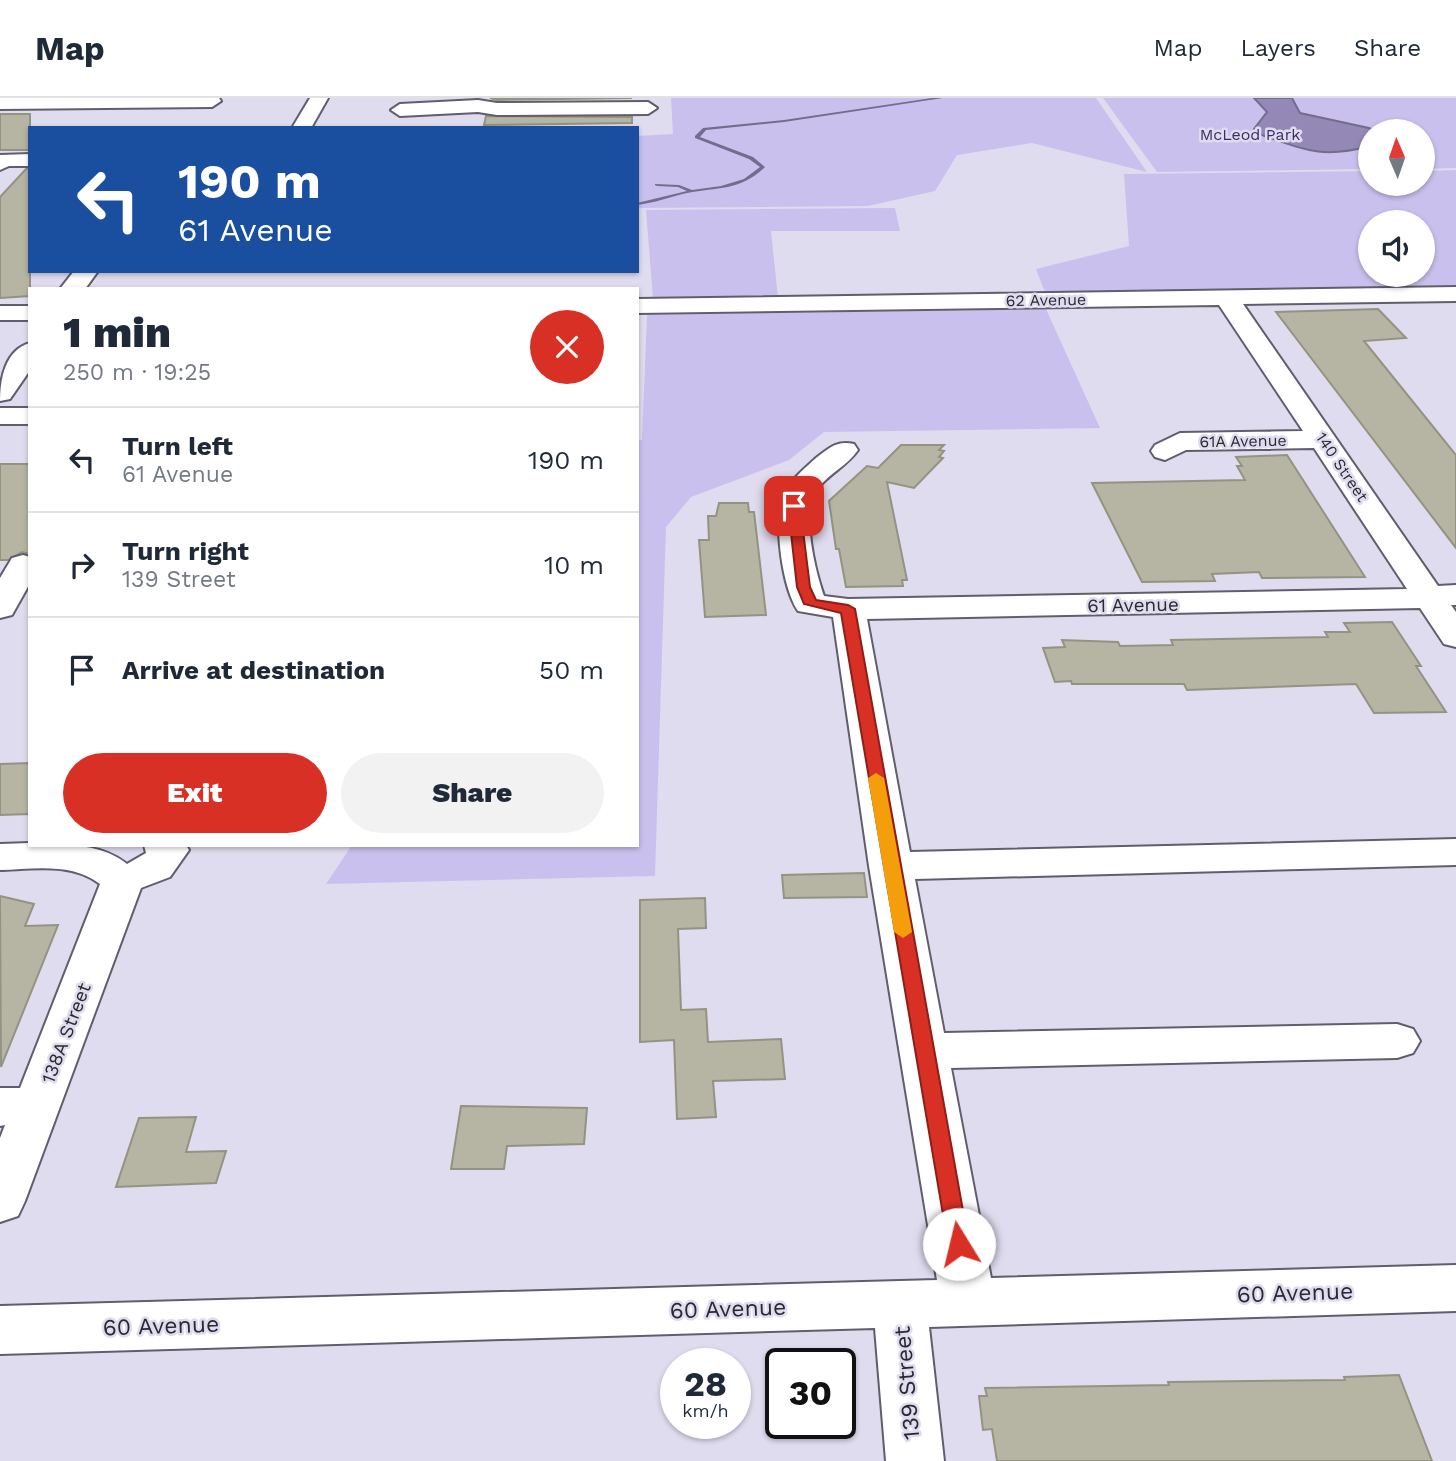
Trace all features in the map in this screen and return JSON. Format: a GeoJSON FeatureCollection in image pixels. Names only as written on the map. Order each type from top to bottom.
{"type":"FeatureCollection","features":[{"type":"Feature","properties":{"kind":"street"},"geometry":{"type":"LineString","coordinates":[[302,126],[319,98]]}},
{"type":"Feature","properties":{"kind":"street"},"geometry":{"type":"LineString","coordinates":[[0,103],[213,99]]}},
{"type":"Feature","properties":{"kind":"street"},"geometry":{"type":"LineString","coordinates":[[200,119],[213,99]]}},
{"type":"Feature","properties":{"kind":"street"},"geometry":{"type":"LineString","coordinates":[[393,109],[456,109],[479,102],[497,109],[584,102],[648,108]]}},
{"type":"Feature","properties":{"kind":"street"},"geometry":{"type":"LineString","coordinates":[[2,162],[28,160]]}},
{"type":"Feature","properties":{"kind":"street"},"geometry":{"type":"LineString","coordinates":[[74,287],[84,273]]}},
{"type":"Feature","properties":{"kind":"street","name":"62 Avenue"},"geometry":{"type":"LineString","coordinates":[[639,306],[1456,294]]}},
{"type":"Feature","properties":{"kind":"street","name":"140 Street"},"geometry":{"type":"LineString","coordinates":[[1226,297],[1324,439],[1442,596],[1456,637]]}},
{"type":"Feature","properties":{"kind":"street"},"geometry":{"type":"LineString","coordinates":[[0,313],[28,313]]}},
{"type":"Feature","properties":{"kind":"street"},"geometry":{"type":"LineString","coordinates":[[0,393],[28,354]]}},
{"type":"Feature","properties":{"kind":"street"},"geometry":{"type":"LineString","coordinates":[[0,416],[28,416]]}},
{"type":"Feature","properties":{"kind":"street","name":"61A Avenue"},"geometry":{"type":"LineString","coordinates":[[1165,451],[1180,442],[1324,439]]}},
{"type":"Feature","properties":{"kind":"street"},"geometry":{"type":"LineString","coordinates":[[844,450],[802,487],[794,506],[804,587],[829,606],[890,866],[927,1051],[968,1301]]}},
{"type":"Feature","properties":{"kind":"street"},"geometry":{"type":"LineString","coordinates":[[0,608],[18,565]]}},
{"type":"Feature","properties":{"kind":"street","name":"61 Avenue"},"geometry":{"type":"LineString","coordinates":[[829,606],[1442,596]]}},
{"type":"Feature","properties":{"kind":"street"},"geometry":{"type":"LineString","coordinates":[[0,857],[59,856],[149,872],[164,861],[169,849],[166,847]]}},
{"type":"Feature","properties":{"kind":"street"},"geometry":{"type":"LineString","coordinates":[[890,866],[1456,852]]}},
{"type":"Feature","properties":{"kind":"street","name":"138A Street"},"geometry":{"type":"LineString","coordinates":[[0,1201],[19,1107],[118,895],[111,864]]}},
{"type":"Feature","properties":{"kind":"street"},"geometry":{"type":"LineString","coordinates":[[927,1051],[1397,1041]]}},
{"type":"Feature","properties":{"kind":"street","name":"60 Avenue"},"geometry":{"type":"LineString","coordinates":[[0,1330],[1456,1288]]}},
{"type":"Feature","properties":{"kind":"street","name":"139 Street"},"geometry":{"type":"LineString","coordinates":[[900,1304],[915,1461]]}},
{"type":"Feature","properties":{"kind":"green space"},"geometry":{"type":"Polygon","coordinates":[[[671,98],[1096,98],[1147,172],[1032,143],[957,155],[935,191],[868,206],[639,208],[639,136],[673,134],[671,98]]]}},
{"type":"Feature","properties":{"kind":"green space","name":"McLeod Park"},"geometry":{"type":"Polygon","coordinates":[[[1103,98],[1456,98],[1456,168],[1435,169],[1435,119],[1358,119],[1358,169],[1157,172],[1103,98]]]}},
{"type":"Feature","properties":{"kind":"green space"},"geometry":{"type":"Polygon","coordinates":[[[1456,170],[1456,285],[1435,286],[1435,210],[1358,210],[1358,287],[1374,287],[1046,295],[1036,269],[1129,246],[1124,174],[1358,171],[1358,196],[1435,196],[1435,171],[1456,170]]]}},
{"type":"Feature","properties":{"kind":"green space"},"geometry":{"type":"Polygon","coordinates":[[[895,208],[900,231],[771,231],[778,298],[653,299],[646,210],[895,208]]]}},
{"type":"Feature","properties":{"kind":"green space"},"geometry":{"type":"Polygon","coordinates":[[[1046,309],[1100,428],[824,432],[789,460],[691,497],[666,527],[655,876],[326,884],[351,847],[639,847],[639,440],[642,440],[647,315],[1046,309]]]}},
{"type":"Feature","properties":{"kind":"shaded area"},"geometry":{"type":"Polygon","coordinates":[[[1254,98],[1292,98],[1300,113],[1358,126],[1358,149],[1339,152],[1314,151],[1259,134],[1254,129],[1267,112],[1254,98]]]}},
{"type":"Feature","properties":{"kind":"building"},"geometry":{"type":"Polygon","coordinates":[[[490,98],[632,98],[497,100],[490,98]]]}},
{"type":"Feature","properties":{"kind":"building"},"geometry":{"type":"Polygon","coordinates":[[[0,114],[30,114],[28,150],[0,150],[0,114]]]}},
{"type":"Feature","properties":{"kind":"building"},"geometry":{"type":"Polygon","coordinates":[[[486,116],[632,117],[632,123],[484,125],[486,116]]]}},
{"type":"Feature","properties":{"kind":"building"},"geometry":{"type":"Polygon","coordinates":[[[28,169],[28,296],[0,298],[0,197],[28,169]]]}},
{"type":"Feature","properties":{"kind":"building"},"geometry":{"type":"Polygon","coordinates":[[[1378,309],[1406,338],[1364,341],[1456,455],[1456,548],[1276,312],[1378,309]]]}},
{"type":"Feature","properties":{"kind":"building"},"geometry":{"type":"Polygon","coordinates":[[[901,445],[944,445],[939,450],[944,451],[939,457],[943,458],[914,488],[887,482],[907,580],[902,580],[903,586],[846,587],[839,549],[836,549],[829,501],[867,466],[878,468],[901,445]]]}},
{"type":"Feature","properties":{"kind":"building"},"geometry":{"type":"Polygon","coordinates":[[[1287,455],[1365,577],[1262,578],[1259,572],[1212,574],[1215,581],[1142,582],[1092,483],[1245,480],[1237,466],[1242,466],[1236,457],[1287,455]]]}},
{"type":"Feature","properties":{"kind":"building"},"geometry":{"type":"Polygon","coordinates":[[[0,464],[28,464],[28,554],[22,552],[8,560],[0,560],[0,464]]]}},
{"type":"Feature","properties":{"kind":"building"},"geometry":{"type":"Polygon","coordinates":[[[719,503],[748,503],[749,512],[754,512],[766,615],[705,617],[699,540],[709,540],[708,516],[716,516],[719,503]]]}},
{"type":"Feature","properties":{"kind":"building"},"geometry":{"type":"Polygon","coordinates":[[[1392,622],[1421,666],[1416,666],[1446,712],[1374,713],[1356,684],[1187,690],[1184,684],[1055,682],[1043,648],[1065,647],[1062,640],[1118,642],[1120,646],[1173,645],[1171,640],[1328,637],[1325,632],[1350,632],[1344,623],[1392,622]]]}},
{"type":"Feature","properties":{"kind":"building"},"geometry":{"type":"Polygon","coordinates":[[[28,763],[28,814],[0,815],[0,764],[28,763]]]}},
{"type":"Feature","properties":{"kind":"building"},"geometry":{"type":"Polygon","coordinates":[[[864,873],[867,897],[784,898],[782,875],[864,873]]]}},
{"type":"Feature","properties":{"kind":"building"},"geometry":{"type":"Polygon","coordinates":[[[0,896],[34,904],[25,926],[58,925],[1,1067],[0,896]]]}},
{"type":"Feature","properties":{"kind":"building"},"geometry":{"type":"Polygon","coordinates":[[[705,898],[706,928],[678,929],[681,1010],[706,1009],[708,1042],[781,1039],[785,1079],[713,1081],[716,1117],[677,1119],[674,1040],[640,1042],[640,900],[705,898]]]}},
{"type":"Feature","properties":{"kind":"building"},"geometry":{"type":"Polygon","coordinates":[[[461,1106],[587,1108],[584,1144],[507,1146],[504,1169],[451,1169],[461,1106]]]}},
{"type":"Feature","properties":{"kind":"building"},"geometry":{"type":"Polygon","coordinates":[[[196,1117],[186,1152],[226,1151],[216,1183],[116,1187],[139,1118],[196,1117]]]}},
{"type":"Feature","properties":{"kind":"building"},"geometry":{"type":"Polygon","coordinates":[[[1399,1375],[1432,1461],[997,1461],[992,1429],[983,1430],[979,1396],[987,1396],[985,1388],[1345,1380],[1344,1377],[1399,1375]]]}},
{"type":"Feature","properties":{"kind":"waterway"},"geometry":{"type":"LineString","coordinates":[[639,204],[685,192],[738,184],[763,167],[751,158],[697,137],[705,129],[784,121],[941,98]]}},
{"type":"Feature","properties":{"kind":"waterway"},"geometry":{"type":"LineString","coordinates":[[657,185],[679,186],[692,191]]}},
{"type":"Feature","properties":{"kind":"slow traffic"},"geometry":{"type":"LineString","coordinates":[[876,778],[903,932]]}},
{"type":"Feature","properties":{"kind":"route"},"geometry":{"type":"LineString","coordinates":[[794,506],[804,587],[810,604],[848,609],[890,866],[927,1051],[959,1244]]}}]}
